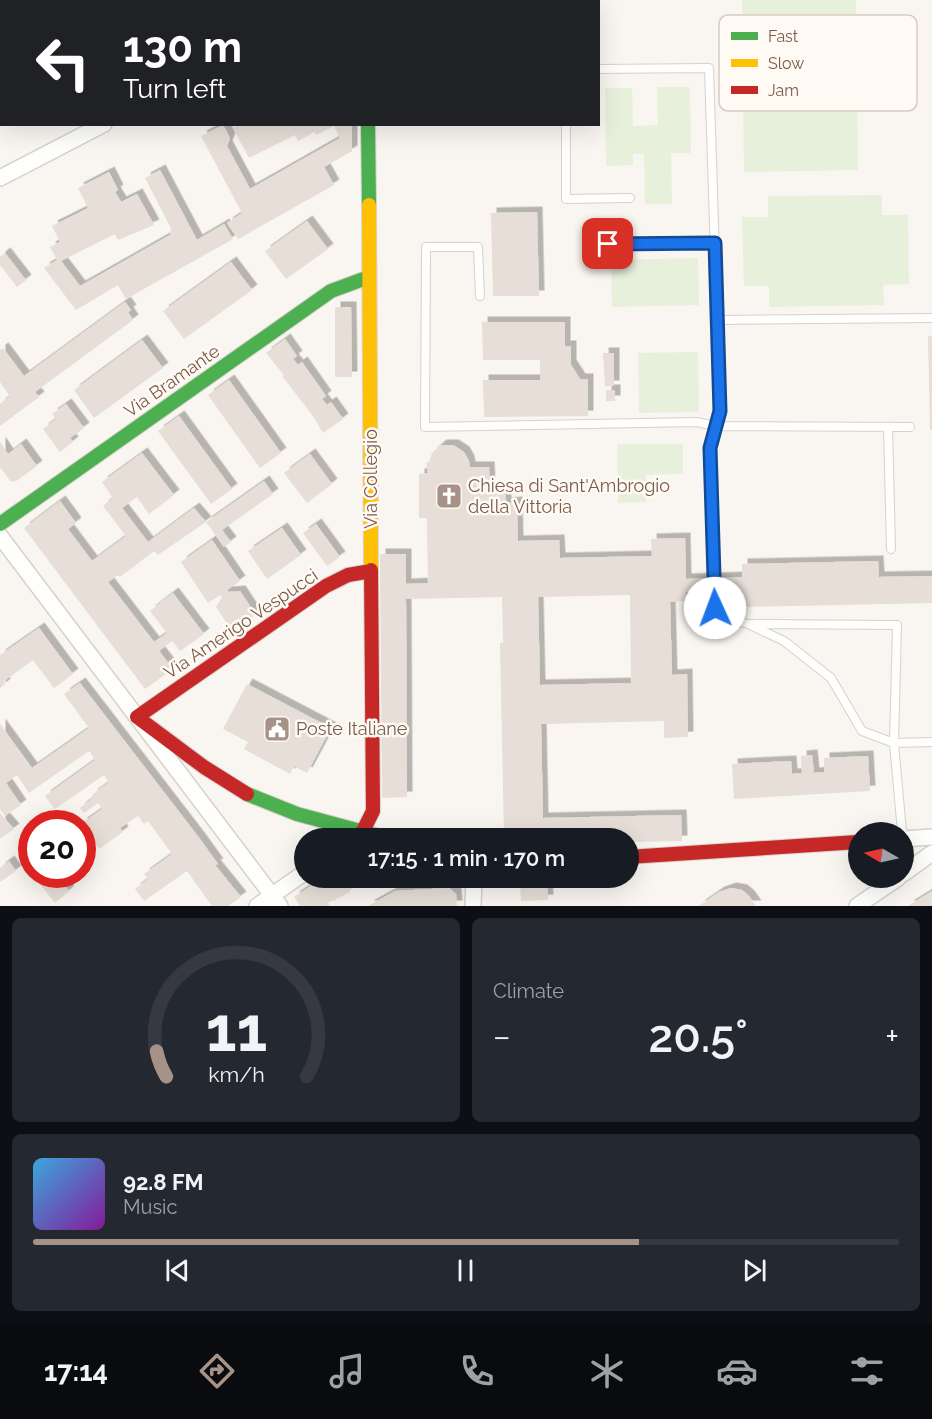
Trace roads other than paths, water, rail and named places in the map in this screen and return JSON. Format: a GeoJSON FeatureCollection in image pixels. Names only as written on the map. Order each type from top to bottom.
{"type":"FeatureCollection","features":[{"type":"Feature","properties":{"kind":"street"},"geometry":{"type":"LineString","coordinates":[[0,178],[100,126]]}},
{"type":"Feature","properties":{"kind":"street","name":"Via Collegio"},"geometry":{"type":"LineString","coordinates":[[363,828],[373,812],[368,126]]}},
{"type":"Feature","properties":{"kind":"street","name":"Via Bramante"},"geometry":{"type":"LineString","coordinates":[[0,524],[331,291],[369,277]]}},
{"type":"Feature","properties":{"kind":"street"},"geometry":{"type":"LineString","coordinates":[[0,536],[276,901]]}},
{"type":"Feature","properties":{"kind":"street","name":"Via Amerigo Vespucci"},"geometry":{"type":"LineString","coordinates":[[137,717],[326,586],[348,575],[371,571]]}},
{"type":"Feature","properties":{"kind":"street"},"geometry":{"type":"LineString","coordinates":[[137,717],[211,772],[247,794],[338,828]]}},
{"type":"Feature","properties":{"kind":"street"},"geometry":{"type":"LineString","coordinates":[[914,838],[932,837]]}},
{"type":"Feature","properties":{"kind":"street"},"geometry":{"type":"LineString","coordinates":[[639,856],[848,843]]}},
{"type":"Feature","properties":{"kind":"street"},"geometry":{"type":"LineString","coordinates":[[914,866],[932,853]]}},
{"type":"Feature","properties":{"kind":"street"},"geometry":{"type":"LineString","coordinates":[[257,906],[276,901],[294,883]]}},
{"type":"Feature","properties":{"kind":"street"},"geometry":{"type":"LineString","coordinates":[[474,888],[474,906]]}},
{"type":"Feature","properties":{"kind":"street"},"geometry":{"type":"LineString","coordinates":[[857,906],[883,888]]}},
{"type":"Feature","properties":{"kind":"lane"},"geometry":{"type":"LineString","coordinates":[[600,69],[709,68],[720,411],[710,448],[715,608],[721,616],[748,624],[784,641],[831,678],[862,731],[894,742],[932,742]]}},
{"type":"Feature","properties":{"kind":"lane"},"geometry":{"type":"LineString","coordinates":[[566,126],[566,199],[630,198]]}},
{"type":"Feature","properties":{"kind":"lane"},"geometry":{"type":"LineString","coordinates":[[608,244],[715,243]]}},
{"type":"Feature","properties":{"kind":"lane"},"geometry":{"type":"LineString","coordinates":[[480,296],[478,248],[426,247],[425,427],[697,422],[715,426],[910,427]]}},
{"type":"Feature","properties":{"kind":"lane"},"geometry":{"type":"LineString","coordinates":[[717,320],[932,318]]}},
{"type":"Feature","properties":{"kind":"lane"},"geometry":{"type":"LineString","coordinates":[[888,427],[891,549]]}},
{"type":"Feature","properties":{"kind":"lane"},"geometry":{"type":"LineString","coordinates":[[748,624],[897,625],[894,742],[901,822]]}},
{"type":"Feature","properties":{"kind":"place","name":"Chiesa di Sant'Ambrogio della Vittoria"},"geometry":{"type":"Point","coordinates":[449,496]}},
{"type":"Feature","properties":{"kind":"place","name":"Poste Italiane"},"geometry":{"type":"Point","coordinates":[277,729]}}]}
